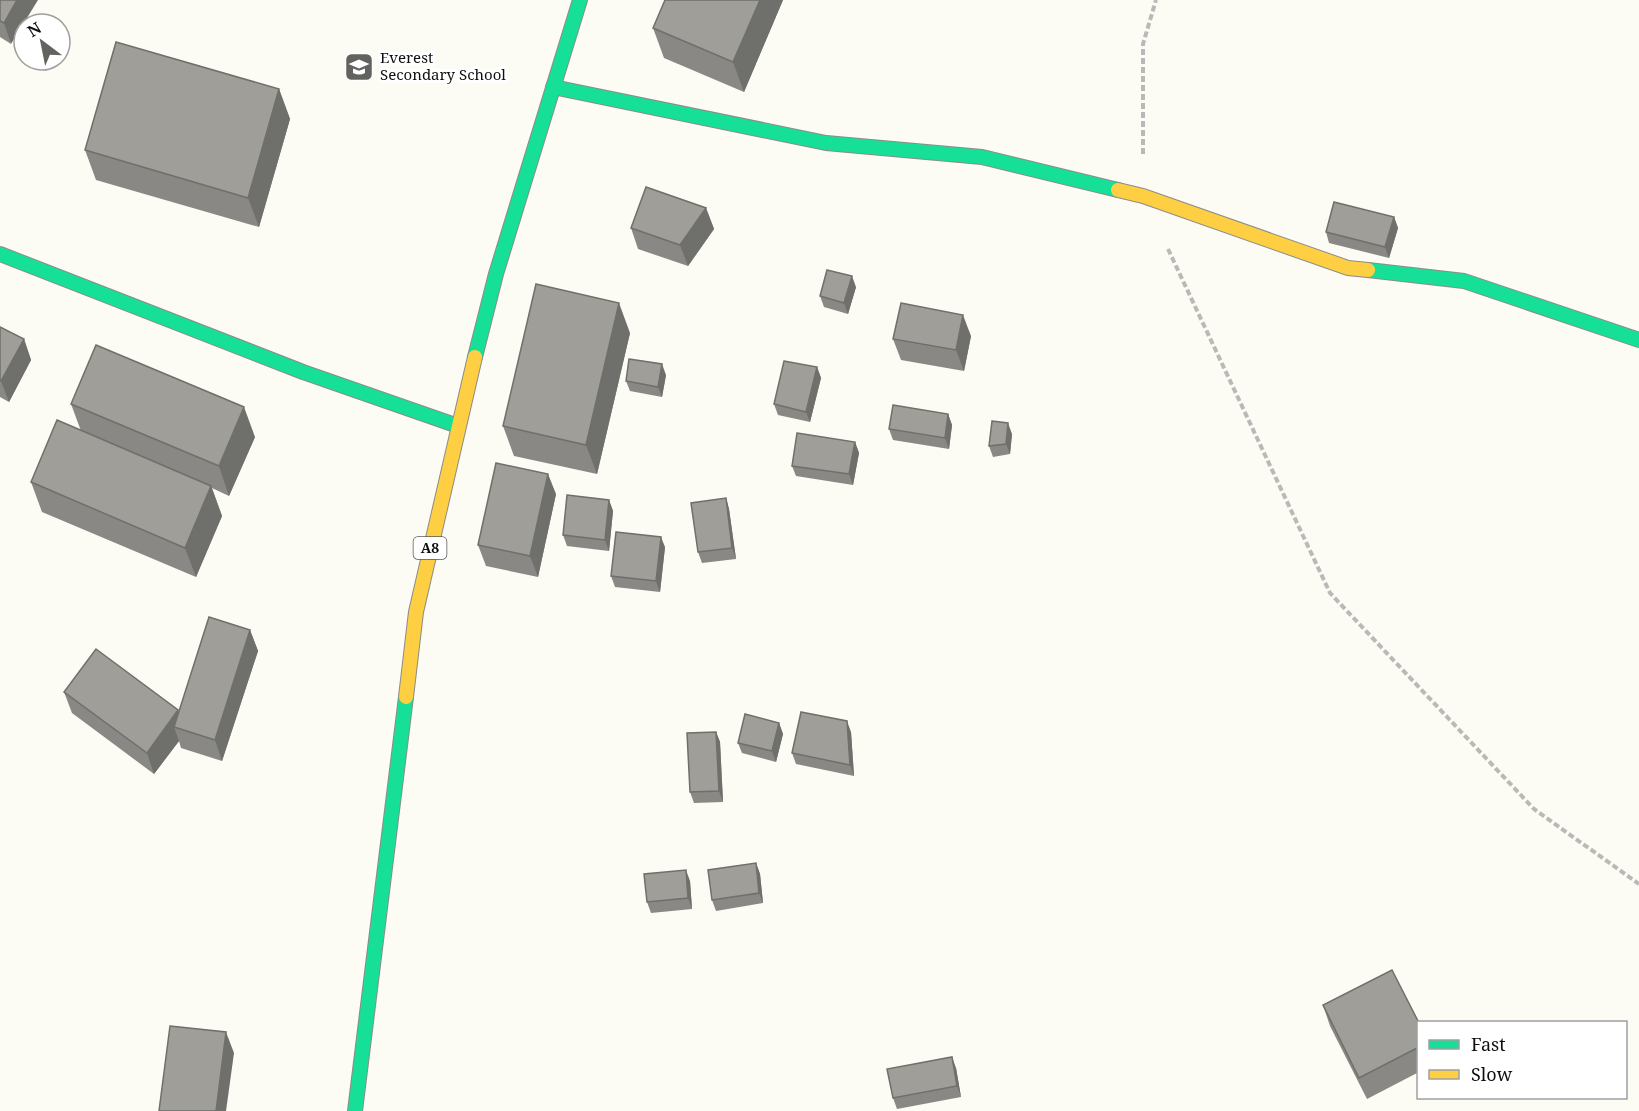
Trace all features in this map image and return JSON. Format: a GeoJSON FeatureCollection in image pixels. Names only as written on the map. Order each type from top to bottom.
{"type":"FeatureCollection","features":[{"type":"Feature","properties":{"kind":"street","name":"A8"},"geometry":{"type":"LineString","coordinates":[[356,1111],[416,612],[458,426],[496,274],[580,0]]}},
{"type":"Feature","properties":{"kind":"street"},"geometry":{"type":"LineString","coordinates":[[553,87],[826,143],[982,157],[1143,196],[1348,268],[1464,281],[1639,340]]}},
{"type":"Feature","properties":{"kind":"street"},"geometry":{"type":"LineString","coordinates":[[0,254],[303,372],[458,426]]}},
{"type":"Feature","properties":{"kind":"path"},"geometry":{"type":"LineString","coordinates":[[1156,0],[1143,44],[1143,196],[1330,593],[1534,809],[1639,884]]}},
{"type":"Feature","properties":{"kind":"building"},"geometry":{"type":"Polygon","coordinates":[[[0,0],[17,0],[4,23],[0,21],[0,0]]]}},
{"type":"Feature","properties":{"kind":"building"},"geometry":{"type":"Polygon","coordinates":[[[665,0],[760,0],[733,62],[653,28],[665,0]]]}},
{"type":"Feature","properties":{"kind":"building"},"geometry":{"type":"Polygon","coordinates":[[[116,42],[279,89],[248,198],[85,150],[116,42]]]}},
{"type":"Feature","properties":{"kind":"building"},"geometry":{"type":"Polygon","coordinates":[[[646,187],[706,208],[680,245],[631,228],[646,187]]]}},
{"type":"Feature","properties":{"kind":"building"},"geometry":{"type":"Polygon","coordinates":[[[1334,202],[1394,217],[1385,247],[1326,232],[1334,202]]]}},
{"type":"Feature","properties":{"kind":"building"},"geometry":{"type":"Polygon","coordinates":[[[827,270],[852,276],[844,303],[820,296],[827,270]]]}},
{"type":"Feature","properties":{"kind":"building"},"geometry":{"type":"Polygon","coordinates":[[[536,284],[619,303],[586,445],[503,426],[536,284]]]}},
{"type":"Feature","properties":{"kind":"building"},"geometry":{"type":"Polygon","coordinates":[[[901,303],[963,315],[956,350],[893,339],[901,303]]]}},
{"type":"Feature","properties":{"kind":"building"},"geometry":{"type":"Polygon","coordinates":[[[0,327],[24,339],[1,381],[0,380],[0,327]]]}},
{"type":"Feature","properties":{"kind":"building"},"geometry":{"type":"Polygon","coordinates":[[[96,345],[244,407],[219,466],[71,404],[96,345]]]}},
{"type":"Feature","properties":{"kind":"building"},"geometry":{"type":"Polygon","coordinates":[[[629,359],[662,364],[658,387],[626,381],[629,359]]]}},
{"type":"Feature","properties":{"kind":"building"},"geometry":{"type":"Polygon","coordinates":[[[784,361],[817,367],[806,412],[774,404],[784,361]]]}},
{"type":"Feature","properties":{"kind":"building"},"geometry":{"type":"Polygon","coordinates":[[[893,405],[948,414],[945,438],[889,429],[893,405]]]}},
{"type":"Feature","properties":{"kind":"building"},"geometry":{"type":"Polygon","coordinates":[[[57,420],[211,486],[185,548],[31,482],[57,420]]]}},
{"type":"Feature","properties":{"kind":"building"},"geometry":{"type":"Polygon","coordinates":[[[992,421],[1008,423],[1006,444],[989,446],[992,421]]]}},
{"type":"Feature","properties":{"kind":"building"},"geometry":{"type":"Polygon","coordinates":[[[797,433],[855,442],[849,474],[792,466],[797,433]]]}},
{"type":"Feature","properties":{"kind":"building"},"geometry":{"type":"Polygon","coordinates":[[[496,463],[548,474],[530,556],[478,545],[496,463]]]}},
{"type":"Feature","properties":{"kind":"building"},"geometry":{"type":"Polygon","coordinates":[[[567,495],[609,500],[605,540],[563,535],[567,495]]]}},
{"type":"Feature","properties":{"kind":"building"},"geometry":{"type":"Polygon","coordinates":[[[726,498],[732,548],[698,552],[691,503],[726,498]]]}},
{"type":"Feature","properties":{"kind":"building"},"geometry":{"type":"Polygon","coordinates":[[[616,532],[661,537],[656,581],[611,576],[616,532]]]}},
{"type":"Feature","properties":{"kind":"building"},"geometry":{"type":"Polygon","coordinates":[[[209,617],[250,630],[215,740],[174,727],[209,617]]]}},
{"type":"Feature","properties":{"kind":"building"},"geometry":{"type":"Polygon","coordinates":[[[96,649],[178,710],[147,753],[64,692],[96,649]]]}},
{"type":"Feature","properties":{"kind":"building"},"geometry":{"type":"Polygon","coordinates":[[[801,712],[847,721],[850,765],[792,753],[801,712]]]}},
{"type":"Feature","properties":{"kind":"building"},"geometry":{"type":"Polygon","coordinates":[[[745,714],[779,723],[772,751],[738,743],[745,714]]]}},
{"type":"Feature","properties":{"kind":"building"},"geometry":{"type":"Polygon","coordinates":[[[716,732],[719,791],[690,792],[687,733],[716,732]]]}},
{"type":"Feature","properties":{"kind":"building"},"geometry":{"type":"Polygon","coordinates":[[[756,863],[759,893],[712,900],[708,870],[756,863]]]}},
{"type":"Feature","properties":{"kind":"building"},"geometry":{"type":"Polygon","coordinates":[[[686,870],[688,898],[647,902],[644,874],[686,870]]]}},
{"type":"Feature","properties":{"kind":"building"},"geometry":{"type":"Polygon","coordinates":[[[1392,970],[1418,1021],[1417,1048],[1359,1078],[1323,1005],[1392,970]]]}},
{"type":"Feature","properties":{"kind":"building"},"geometry":{"type":"Polygon","coordinates":[[[170,1026],[226,1032],[216,1111],[159,1111],[170,1026]]]}},
{"type":"Feature","properties":{"kind":"building"},"geometry":{"type":"Polygon","coordinates":[[[952,1057],[957,1086],[893,1098],[887,1069],[952,1057]]]}},
{"type":"Feature","properties":{"kind":"traffic: fast"},"geometry":{"type":"LineString","coordinates":[[475,357],[496,274],[580,0]]}},
{"type":"Feature","properties":{"kind":"traffic: fast"},"geometry":{"type":"LineString","coordinates":[[553,87],[826,143],[982,157],[1118,190]]}},
{"type":"Feature","properties":{"kind":"traffic: fast"},"geometry":{"type":"LineString","coordinates":[[0,254],[303,372],[458,426]]}},
{"type":"Feature","properties":{"kind":"traffic: fast"},"geometry":{"type":"LineString","coordinates":[[1368,270],[1464,281],[1639,340]]}},
{"type":"Feature","properties":{"kind":"traffic: fast"},"geometry":{"type":"LineString","coordinates":[[355,1111],[406,697]]}},
{"type":"Feature","properties":{"kind":"traffic: slow"},"geometry":{"type":"LineString","coordinates":[[1118,190],[1143,196],[1348,268],[1368,270]]}},
{"type":"Feature","properties":{"kind":"traffic: slow"},"geometry":{"type":"LineString","coordinates":[[406,697],[416,612],[475,357]]}},
{"type":"Feature","properties":{"kind":"place","name":"Everest Secondary School"},"geometry":{"type":"Point","coordinates":[359,67]}}]}
